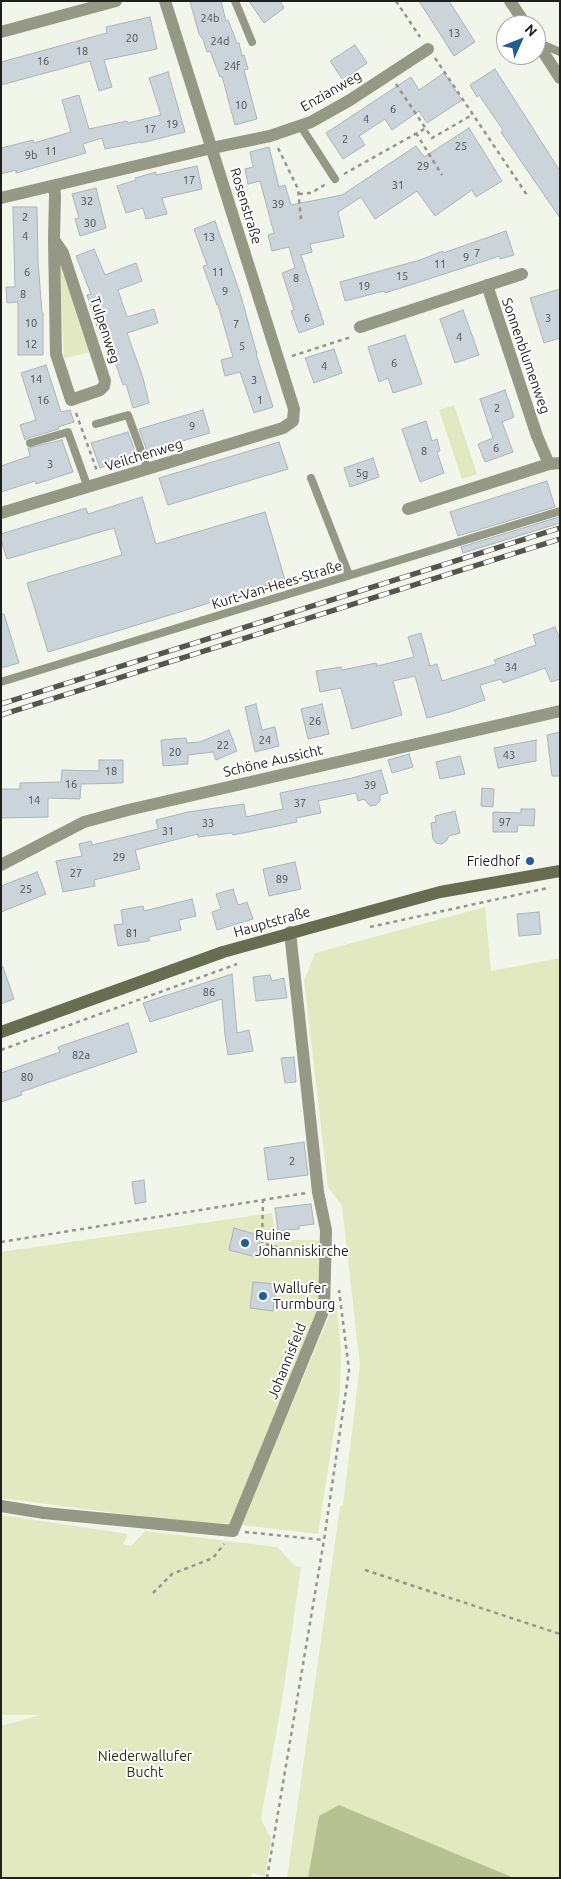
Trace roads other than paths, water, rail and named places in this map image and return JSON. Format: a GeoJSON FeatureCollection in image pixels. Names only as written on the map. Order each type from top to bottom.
{"type":"FeatureCollection","features":[{"type":"Feature","properties":{"kind":"street"},"geometry":{"type":"LineString","coordinates":[[1,32],[116,1]]}},
{"type":"Feature","properties":{"kind":"street","name":"Rosenstraße"},"geometry":{"type":"LineString","coordinates":[[165,1],[294,409],[293,421]]}},
{"type":"Feature","properties":{"kind":"street"},"geometry":{"type":"LineString","coordinates":[[510,1],[519,15]]}},
{"type":"Feature","properties":{"kind":"street","name":"Enzianweg"},"geometry":{"type":"LineString","coordinates":[[212,148],[272,135],[311,122],[350,100],[428,49]]}},
{"type":"Feature","properties":{"kind":"street"},"geometry":{"type":"LineString","coordinates":[[546,57],[560,78]]}},
{"type":"Feature","properties":{"kind":"street"},"geometry":{"type":"LineString","coordinates":[[1,198],[212,148]]}},
{"type":"Feature","properties":{"kind":"street","name":"Tulpenweg"},"geometry":{"type":"LineString","coordinates":[[54,186],[54,240],[56,354],[71,400],[100,390],[104,386],[105,381],[63,253],[54,240]]}},
{"type":"Feature","properties":{"kind":"street","name":"Sonnenblumenweg"},"geometry":{"type":"LineString","coordinates":[[360,326],[522,274]]}},
{"type":"Feature","properties":{"kind":"street","name":"Sonnenblumenweg"},"geometry":{"type":"LineString","coordinates":[[487,286],[537,436],[554,463]]}},
{"type":"Feature","properties":{"kind":"street","name":"Veilchenweg"},"geometry":{"type":"LineString","coordinates":[[1,513],[283,428],[293,421]]}},
{"type":"Feature","properties":{"kind":"street"},"geometry":{"type":"LineString","coordinates":[[408,510],[554,463]]}},
{"type":"Feature","properties":{"kind":"street","name":"Schöne Aussicht"},"geometry":{"type":"LineString","coordinates":[[1,865],[84,822],[110,814],[560,711]]}},
{"type":"Feature","properties":{"kind":"street","name":"Hauptstraße"},"geometry":{"type":"LineString","coordinates":[[1,1032],[222,952],[290,932],[440,892],[560,871]]}},
{"type":"Feature","properties":{"kind":"street","name":"Johannisfeld"},"geometry":{"type":"LineString","coordinates":[[1,1506],[44,1513],[233,1531],[324,1309],[326,1230],[318,1192],[290,932]]}},
{"type":"Feature","properties":{"kind":"lane"},"geometry":{"type":"LineString","coordinates":[[235,1],[252,42]]}},
{"type":"Feature","properties":{"kind":"lane"},"geometry":{"type":"LineString","coordinates":[[546,46],[560,52]]}},
{"type":"Feature","properties":{"kind":"lane"},"geometry":{"type":"LineString","coordinates":[[300,126],[335,179]]}},
{"type":"Feature","properties":{"kind":"lane"},"geometry":{"type":"LineString","coordinates":[[96,424],[128,415],[148,470]]}},
{"type":"Feature","properties":{"kind":"lane"},"geometry":{"type":"LineString","coordinates":[[30,443],[68,432],[88,488]]}},
{"type":"Feature","properties":{"kind":"lane"},"geometry":{"type":"LineString","coordinates":[[311,478],[349,576]]}},
{"type":"Feature","properties":{"kind":"lane","name":"Kurt-Van-Hees-Straße"},"geometry":{"type":"LineString","coordinates":[[1,682],[560,511]]}},
{"type":"Feature","properties":{"kind":"railway"},"geometry":{"type":"LineString","coordinates":[[1,704],[560,528]]}},
{"type":"Feature","properties":{"kind":"railway"},"geometry":{"type":"LineString","coordinates":[[1,715],[560,539]]}},
{"type":"Feature","properties":{"kind":"place","name":"Friedhof"},"geometry":{"type":"Point","coordinates":[530,861]}},
{"type":"Feature","properties":{"kind":"place","name":"Ruine Johanniskirche"},"geometry":{"type":"Point","coordinates":[245,1243]}},
{"type":"Feature","properties":{"kind":"place","name":"Wallufer Turmburg"},"geometry":{"type":"Point","coordinates":[263,1296]}},
{"type":"Feature","properties":{"kind":"park label","name":"Niederwallufer Bucht"},"geometry":{"type":"Point","coordinates":[145,1764]}}]}
